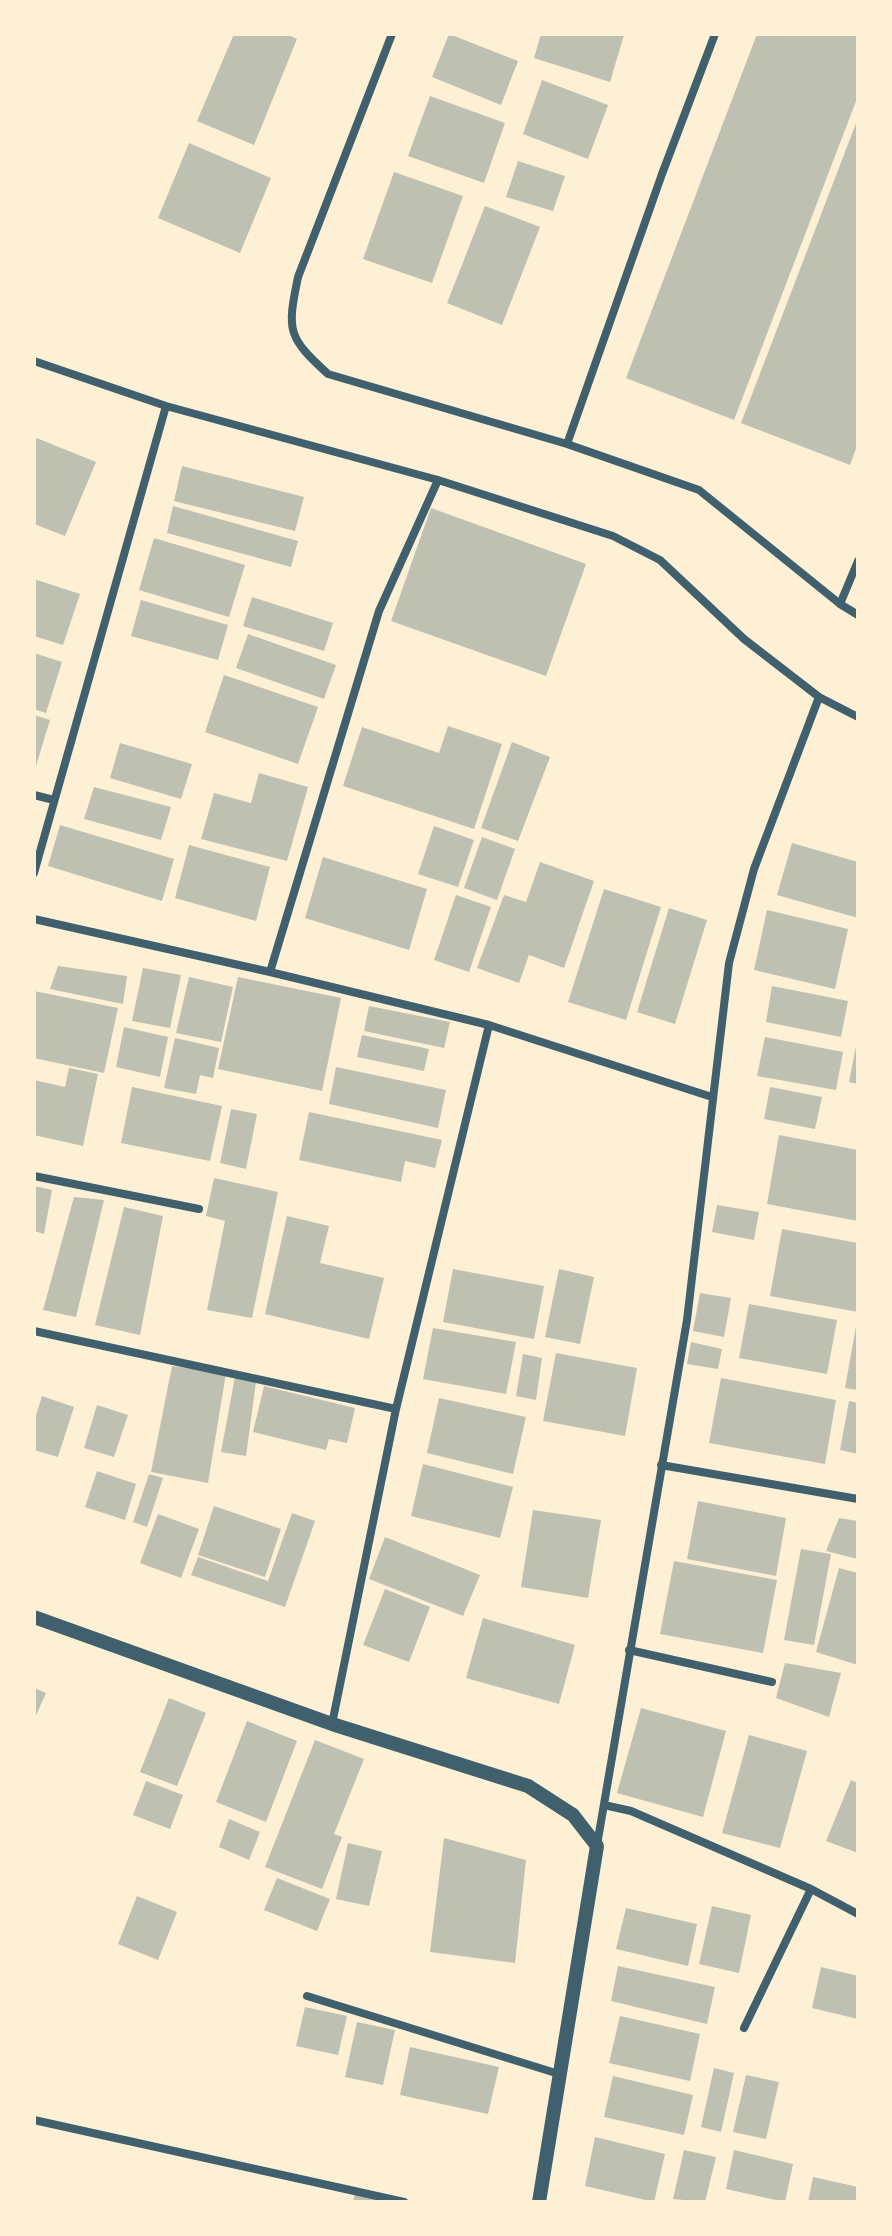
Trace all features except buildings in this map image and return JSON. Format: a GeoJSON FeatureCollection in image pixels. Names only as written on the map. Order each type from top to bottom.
{"type":"FeatureCollection","features":[{"type":"Feature","properties":{"kind":"street"},"geometry":{"type":"LineString","coordinates":[[392,34],[298,277],[290,318],[300,349],[328,374],[567,444],[699,490],[840,604],[858,615]]}},
{"type":"Feature","properties":{"kind":"street"},"geometry":{"type":"LineString","coordinates":[[567,444],[715,34]]}},
{"type":"Feature","properties":{"kind":"street"},"geometry":{"type":"LineString","coordinates":[[34,361],[166,406],[438,480],[613,536],[660,560],[744,639],[819,697],[858,717]]}},
{"type":"Feature","properties":{"kind":"street"},"geometry":{"type":"LineString","coordinates":[[34,873],[166,406]]}},
{"type":"Feature","properties":{"kind":"street"},"geometry":{"type":"LineString","coordinates":[[270,972],[379,611],[438,480]]}},
{"type":"Feature","properties":{"kind":"street"},"geometry":{"type":"LineString","coordinates":[[840,604],[858,561]]}},
{"type":"Feature","properties":{"kind":"street"},"geometry":{"type":"LineString","coordinates":[[539,2202],[629,1650],[687,1320],[729,963],[754,869],[819,697]]}},
{"type":"Feature","properties":{"kind":"street"},"geometry":{"type":"LineString","coordinates":[[34,795],[54,800]]}},
{"type":"Feature","properties":{"kind":"street"},"geometry":{"type":"LineString","coordinates":[[34,919],[489,1025],[712,1097]]}},
{"type":"Feature","properties":{"kind":"street"},"geometry":{"type":"LineString","coordinates":[[332,1724],[396,1409],[489,1025]]}},
{"type":"Feature","properties":{"kind":"street"},"geometry":{"type":"LineString","coordinates":[[34,1176],[199,1209]]}},
{"type":"Feature","properties":{"kind":"street"},"geometry":{"type":"LineString","coordinates":[[34,1331],[396,1409]]}},
{"type":"Feature","properties":{"kind":"street"},"geometry":{"type":"LineString","coordinates":[[661,1465],[858,1499]]}},
{"type":"Feature","properties":{"kind":"street"},"geometry":{"type":"LineString","coordinates":[[34,1617],[332,1724],[528,1786],[573,1815],[597,1846]]}},
{"type":"Feature","properties":{"kind":"street"},"geometry":{"type":"LineString","coordinates":[[629,1650],[772,1682]]}},
{"type":"Feature","properties":{"kind":"street"},"geometry":{"type":"LineString","coordinates":[[604,1805],[631,1811],[811,1889],[858,1914]]}},
{"type":"Feature","properties":{"kind":"street"},"geometry":{"type":"LineString","coordinates":[[744,2028],[811,1889]]}},
{"type":"Feature","properties":{"kind":"street"},"geometry":{"type":"LineString","coordinates":[[307,1996],[559,2074]]}},
{"type":"Feature","properties":{"kind":"street"},"geometry":{"type":"LineString","coordinates":[[34,2120],[404,2202]]}}]}
